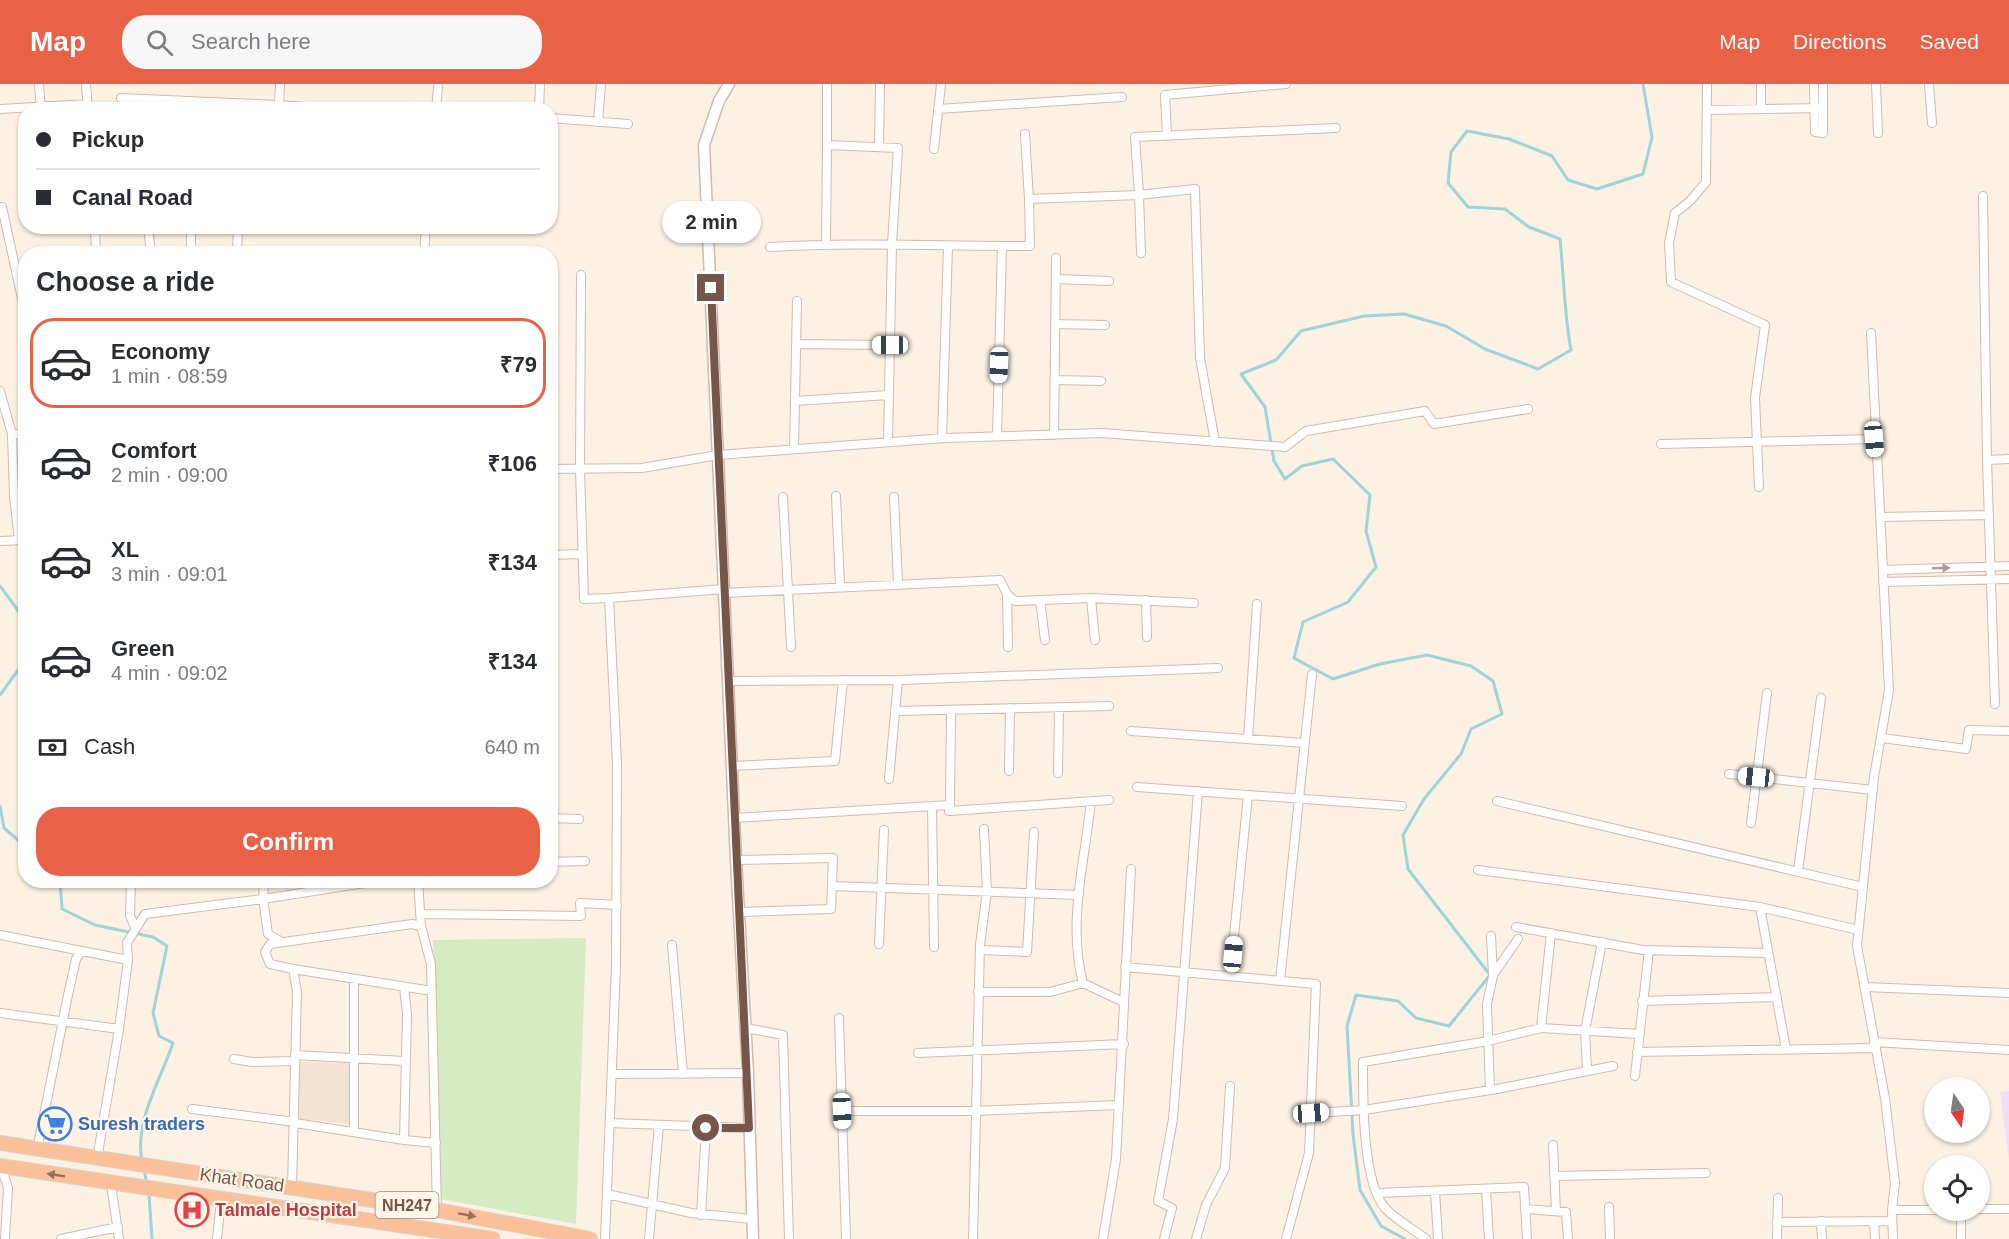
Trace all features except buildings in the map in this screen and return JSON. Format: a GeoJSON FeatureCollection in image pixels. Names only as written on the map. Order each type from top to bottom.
{"type":"FeatureCollection","features":[{"type":"Feature","properties":{"kind":"highway","name":"Khat Road"},"geometry":{"type":"LineString","coordinates":[[0,1143],[437,1210],[590,1239]]}},
{"type":"Feature","properties":{"kind":"highway","name":"Khat Road"},"geometry":{"type":"LineString","coordinates":[[1,1166],[435,1234],[494,1239]]}},
{"type":"Feature","properties":{"kind":"highway","name":"NH247"},"geometry":{"type":"LineString","coordinates":[[435,1234],[437,1210]]}},
{"type":"Feature","properties":{"kind":"street"},"geometry":{"type":"LineString","coordinates":[[39,84],[40,102]]}},
{"type":"Feature","properties":{"kind":"street"},"geometry":{"type":"LineString","coordinates":[[86,84],[88,102]]}},
{"type":"Feature","properties":{"kind":"street"},"geometry":{"type":"LineString","coordinates":[[279,102],[280,84]]}},
{"type":"Feature","properties":{"kind":"street"},"geometry":{"type":"LineString","coordinates":[[539,102],[540,84]]}},
{"type":"Feature","properties":{"kind":"street"},"geometry":{"type":"LineString","coordinates":[[598,122],[601,84]]}},
{"type":"Feature","properties":{"kind":"street"},"geometry":{"type":"LineString","coordinates":[[729,84],[719,101],[704,145],[734,818],[746,1028],[753,1239]]}},
{"type":"Feature","properties":{"kind":"street"},"geometry":{"type":"LineString","coordinates":[[826,244],[827,84]]}},
{"type":"Feature","properties":{"kind":"street"},"geometry":{"type":"LineString","coordinates":[[879,147],[880,84]]}},
{"type":"Feature","properties":{"kind":"street"},"geometry":{"type":"LineString","coordinates":[[934,148],[941,84]]}},
{"type":"Feature","properties":{"kind":"street"},"geometry":{"type":"LineString","coordinates":[[1167,136],[1165,94],[1286,84]]}},
{"type":"Feature","properties":{"kind":"street"},"geometry":{"type":"LineString","coordinates":[[1707,84],[1706,182],[1690,201],[1675,213],[1669,243],[1671,282],[1765,326],[1755,398],[1758,487]]}},
{"type":"Feature","properties":{"kind":"street"},"geometry":{"type":"LineString","coordinates":[[1761,84],[1761,109]]}},
{"type":"Feature","properties":{"kind":"street"},"geometry":{"type":"LineString","coordinates":[[1814,84],[1818,108]]}},
{"type":"Feature","properties":{"kind":"street"},"geometry":{"type":"LineString","coordinates":[[1818,108],[1823,84]]}},
{"type":"Feature","properties":{"kind":"street"},"geometry":{"type":"LineString","coordinates":[[1876,84],[1878,133]]}},
{"type":"Feature","properties":{"kind":"street"},"geometry":{"type":"LineString","coordinates":[[1929,84],[1932,123]]}},
{"type":"Feature","properties":{"kind":"street"},"geometry":{"type":"LineString","coordinates":[[437,102],[438,87]]}},
{"type":"Feature","properties":{"kind":"street"},"geometry":{"type":"LineString","coordinates":[[938,109],[1122,97]]}},
{"type":"Feature","properties":{"kind":"street"},"geometry":{"type":"LineString","coordinates":[[121,98],[191,102]]}},
{"type":"Feature","properties":{"kind":"street"},"geometry":{"type":"LineString","coordinates":[[1707,110],[1818,108]]}},
{"type":"Feature","properties":{"kind":"street"},"geometry":{"type":"LineString","coordinates":[[0,109],[18,109]]}},
{"type":"Feature","properties":{"kind":"street"},"geometry":{"type":"LineString","coordinates":[[558,119],[628,124]]}},
{"type":"Feature","properties":{"kind":"street"},"geometry":{"type":"LineString","coordinates":[[1141,253],[1135,137],[1336,128]]}},
{"type":"Feature","properties":{"kind":"street"},"geometry":{"type":"LineString","coordinates":[[770,247],[826,244],[892,247],[1030,246],[1025,134]]}},
{"type":"Feature","properties":{"kind":"street"},"geometry":{"type":"LineString","coordinates":[[827,145],[898,148],[892,247],[888,442]]}},
{"type":"Feature","properties":{"kind":"street"},"geometry":{"type":"LineString","coordinates":[[1029,199],[1139,195],[1195,189],[1200,358],[1215,442]]}},
{"type":"Feature","properties":{"kind":"street"},"geometry":{"type":"LineString","coordinates":[[1983,196],[1987,460],[1995,704]]}},
{"type":"Feature","properties":{"kind":"street"},"geometry":{"type":"LineString","coordinates":[[2,207],[18,280]]}},
{"type":"Feature","properties":{"kind":"street"},"geometry":{"type":"LineString","coordinates":[[942,438],[948,246]]}},
{"type":"Feature","properties":{"kind":"street"},"geometry":{"type":"LineString","coordinates":[[997,436],[1002,246]]}},
{"type":"Feature","properties":{"kind":"street"},"geometry":{"type":"LineString","coordinates":[[1054,435],[1056,258]]}},
{"type":"Feature","properties":{"kind":"street"},"geometry":{"type":"LineString","coordinates":[[581,275],[580,469],[584,598],[1000,580],[1007,594],[1015,601],[1091,598],[1194,603]]}},
{"type":"Feature","properties":{"kind":"street"},"geometry":{"type":"LineString","coordinates":[[1056,279],[1109,281]]}},
{"type":"Feature","properties":{"kind":"street"},"geometry":{"type":"LineString","coordinates":[[794,449],[797,302]]}},
{"type":"Feature","properties":{"kind":"street"},"geometry":{"type":"LineString","coordinates":[[1055,324],[1106,325]]}},
{"type":"Feature","properties":{"kind":"street"},"geometry":{"type":"LineString","coordinates":[[1871,333],[1874,439],[1881,517],[1889,690],[1873,790],[1857,946],[1875,1045],[1895,1183],[1892,1210],[1893,1239]]}},
{"type":"Feature","properties":{"kind":"street"},"geometry":{"type":"LineString","coordinates":[[796,344],[890,345]]}},
{"type":"Feature","properties":{"kind":"street"},"geometry":{"type":"LineString","coordinates":[[1054,380],[1101,381]]}},
{"type":"Feature","properties":{"kind":"street"},"geometry":{"type":"LineString","coordinates":[[0,391],[12,434],[18,489]]}},
{"type":"Feature","properties":{"kind":"street"},"geometry":{"type":"LineString","coordinates":[[795,401],[889,395]]}},
{"type":"Feature","properties":{"kind":"street"},"geometry":{"type":"LineString","coordinates":[[558,469],[642,468],[718,456],[794,449],[997,436],[1102,433],[1285,447],[1306,431],[1425,411],[1434,424],[1528,409]]}},
{"type":"Feature","properties":{"kind":"street"},"geometry":{"type":"LineString","coordinates":[[12,434],[18,434]]}},
{"type":"Feature","properties":{"kind":"street"},"geometry":{"type":"LineString","coordinates":[[1661,444],[1874,439]]}},
{"type":"Feature","properties":{"kind":"street"},"geometry":{"type":"LineString","coordinates":[[1987,460],[2009,459]]}},
{"type":"Feature","properties":{"kind":"street"},"geometry":{"type":"LineString","coordinates":[[836,496],[840,586]]}},
{"type":"Feature","properties":{"kind":"street"},"geometry":{"type":"LineString","coordinates":[[783,497],[791,646]]}},
{"type":"Feature","properties":{"kind":"street"},"geometry":{"type":"LineString","coordinates":[[894,497],[898,583]]}},
{"type":"Feature","properties":{"kind":"street"},"geometry":{"type":"LineString","coordinates":[[1881,517],[1989,515]]}},
{"type":"Feature","properties":{"kind":"street"},"geometry":{"type":"LineString","coordinates":[[0,541],[18,540]]}},
{"type":"Feature","properties":{"kind":"street"},"geometry":{"type":"LineString","coordinates":[[558,555],[581,554]]}},
{"type":"Feature","properties":{"kind":"street"},"geometry":{"type":"LineString","coordinates":[[1883,570],[2009,566]]}},
{"type":"Feature","properties":{"kind":"street"},"geometry":{"type":"LineString","coordinates":[[1883,582],[2009,579]]}},
{"type":"Feature","properties":{"kind":"street"},"geometry":{"type":"LineString","coordinates":[[1007,594],[1008,647]]}},
{"type":"Feature","properties":{"kind":"street"},"geometry":{"type":"LineString","coordinates":[[605,1239],[612,1074],[617,763],[609,598]]}},
{"type":"Feature","properties":{"kind":"street"},"geometry":{"type":"LineString","coordinates":[[1091,598],[1095,640]]}},
{"type":"Feature","properties":{"kind":"street"},"geometry":{"type":"LineString","coordinates":[[1040,600],[1045,640]]}},
{"type":"Feature","properties":{"kind":"street"},"geometry":{"type":"LineString","coordinates":[[1146,600],[1147,637]]}},
{"type":"Feature","properties":{"kind":"street"},"geometry":{"type":"LineString","coordinates":[[1248,739],[1257,604]]}},
{"type":"Feature","properties":{"kind":"street"},"geometry":{"type":"LineString","coordinates":[[728,681],[898,680],[1218,668]]}},
{"type":"Feature","properties":{"kind":"street"},"geometry":{"type":"LineString","coordinates":[[1280,981],[1312,674]]}},
{"type":"Feature","properties":{"kind":"street"},"geometry":{"type":"LineString","coordinates":[[732,766],[836,761],[843,680]]}},
{"type":"Feature","properties":{"kind":"street"},"geometry":{"type":"LineString","coordinates":[[889,779],[898,680]]}},
{"type":"Feature","properties":{"kind":"street"},"geometry":{"type":"LineString","coordinates":[[1751,823],[1767,693]]}},
{"type":"Feature","properties":{"kind":"street"},"geometry":{"type":"LineString","coordinates":[[1798,872],[1821,698]]}},
{"type":"Feature","properties":{"kind":"street"},"geometry":{"type":"LineString","coordinates":[[895,711],[1109,706]]}},
{"type":"Feature","properties":{"kind":"street"},"geometry":{"type":"LineString","coordinates":[[1058,773],[1059,707]]}},
{"type":"Feature","properties":{"kind":"street"},"geometry":{"type":"LineString","coordinates":[[1009,771],[1010,708]]}},
{"type":"Feature","properties":{"kind":"street"},"geometry":{"type":"LineString","coordinates":[[951,710],[949,811],[1109,800]]}},
{"type":"Feature","properties":{"kind":"street"},"geometry":{"type":"LineString","coordinates":[[1882,738],[1966,749],[1969,730],[2009,731]]}},
{"type":"Feature","properties":{"kind":"street"},"geometry":{"type":"LineString","coordinates":[[1131,731],[1305,743]]}},
{"type":"Feature","properties":{"kind":"street"},"geometry":{"type":"LineString","coordinates":[[1729,774],[1873,790]]}},
{"type":"Feature","properties":{"kind":"street"},"geometry":{"type":"LineString","coordinates":[[1137,787],[1402,806]]}},
{"type":"Feature","properties":{"kind":"street"},"geometry":{"type":"LineString","coordinates":[[1164,1239],[1172,1208],[1158,1201],[1173,1119],[1182,972],[1198,791]]}},
{"type":"Feature","properties":{"kind":"street"},"geometry":{"type":"LineString","coordinates":[[1230,976],[1248,795]]}},
{"type":"Feature","properties":{"kind":"street"},"geometry":{"type":"LineString","coordinates":[[1083,982],[1076,958],[1078,895],[1091,801]]}},
{"type":"Feature","properties":{"kind":"street"},"geometry":{"type":"LineString","coordinates":[[1497,801],[1863,887]]}},
{"type":"Feature","properties":{"kind":"street"},"geometry":{"type":"LineString","coordinates":[[734,818],[950,805]]}},
{"type":"Feature","properties":{"kind":"street"},"geometry":{"type":"LineString","coordinates":[[932,806],[934,947]]}},
{"type":"Feature","properties":{"kind":"street"},"geometry":{"type":"LineString","coordinates":[[558,818],[579,819]]}},
{"type":"Feature","properties":{"kind":"street"},"geometry":{"type":"LineString","coordinates":[[973,1239],[978,992],[987,891],[984,829]]}},
{"type":"Feature","properties":{"kind":"street"},"geometry":{"type":"LineString","coordinates":[[879,944],[884,830]]}},
{"type":"Feature","properties":{"kind":"street"},"geometry":{"type":"LineString","coordinates":[[980,950],[1027,952],[1034,832]]}},
{"type":"Feature","properties":{"kind":"street"},"geometry":{"type":"LineString","coordinates":[[736,860],[833,858],[831,909],[739,912]]}},
{"type":"Feature","properties":{"kind":"street"},"geometry":{"type":"LineString","coordinates":[[558,862],[585,861]]}},
{"type":"Feature","properties":{"kind":"street"},"geometry":{"type":"LineString","coordinates":[[1102,1239],[1116,1159],[1131,868]]}},
{"type":"Feature","properties":{"kind":"street"},"geometry":{"type":"LineString","coordinates":[[1478,870],[1760,907],[1858,930]]}},
{"type":"Feature","properties":{"kind":"street"},"geometry":{"type":"LineString","coordinates":[[832,886],[1078,895]]}},
{"type":"Feature","properties":{"kind":"street"},"geometry":{"type":"LineString","coordinates":[[131,888],[130,916],[135,927]]}},
{"type":"Feature","properties":{"kind":"street"},"geometry":{"type":"LineString","coordinates":[[264,888],[268,934],[282,942]]}},
{"type":"Feature","properties":{"kind":"street"},"geometry":{"type":"LineString","coordinates":[[97,1159],[119,1029],[128,960],[127,943],[145,914],[333,888]]}},
{"type":"Feature","properties":{"kind":"street"},"geometry":{"type":"LineString","coordinates":[[418,888],[421,926],[431,964],[437,1210]]}},
{"type":"Feature","properties":{"kind":"street"},"geometry":{"type":"LineString","coordinates":[[420,914],[581,916],[580,903],[616,905]]}},
{"type":"Feature","properties":{"kind":"street"},"geometry":{"type":"LineString","coordinates":[[1760,907],[1786,1049]]}},
{"type":"Feature","properties":{"kind":"street"},"geometry":{"type":"LineString","coordinates":[[421,926],[412,924],[270,944],[266,952],[270,964],[432,991]]}},
{"type":"Feature","properties":{"kind":"street"},"geometry":{"type":"LineString","coordinates":[[1516,927],[1649,950],[1768,953]]}},
{"type":"Feature","properties":{"kind":"street"},"geometry":{"type":"LineString","coordinates":[[1541,1028],[1551,933]]}},
{"type":"Feature","properties":{"kind":"street"},"geometry":{"type":"LineString","coordinates":[[0,934],[128,960]]}},
{"type":"Feature","properties":{"kind":"street"},"geometry":{"type":"LineString","coordinates":[[1490,1090],[1487,1004],[1493,976],[1491,936]]}},
{"type":"Feature","properties":{"kind":"street"},"geometry":{"type":"LineString","coordinates":[[1493,976],[1518,939]]}},
{"type":"Feature","properties":{"kind":"street"},"geometry":{"type":"LineString","coordinates":[[1587,1070],[1585,1030],[1602,942]]}},
{"type":"Feature","properties":{"kind":"street"},"geometry":{"type":"LineString","coordinates":[[672,945],[683,1074]]}},
{"type":"Feature","properties":{"kind":"street"},"geometry":{"type":"LineString","coordinates":[[1635,1076],[1649,950]]}},
{"type":"Feature","properties":{"kind":"street"},"geometry":{"type":"LineString","coordinates":[[37,1150],[76,959],[81,951]]}},
{"type":"Feature","properties":{"kind":"street"},"geometry":{"type":"LineString","coordinates":[[1125,967],[1316,984],[1309,1153],[1286,1239]]}},
{"type":"Feature","properties":{"kind":"street"},"geometry":{"type":"LineString","coordinates":[[292,1187],[297,992],[293,969]]}},
{"type":"Feature","properties":{"kind":"street"},"geometry":{"type":"LineString","coordinates":[[354,979],[354,1132]]}},
{"type":"Feature","properties":{"kind":"street"},"geometry":{"type":"LineString","coordinates":[[978,992],[1050,992],[1083,982],[1123,1002]]}},
{"type":"Feature","properties":{"kind":"street"},"geometry":{"type":"LineString","coordinates":[[404,987],[407,1014],[404,1140]]}},
{"type":"Feature","properties":{"kind":"street"},"geometry":{"type":"LineString","coordinates":[[1864,987],[2009,993]]}},
{"type":"Feature","properties":{"kind":"street"},"geometry":{"type":"LineString","coordinates":[[1642,1001],[1776,997]]}},
{"type":"Feature","properties":{"kind":"street"},"geometry":{"type":"LineString","coordinates":[[0,1013],[119,1029]]}},
{"type":"Feature","properties":{"kind":"street"},"geometry":{"type":"LineString","coordinates":[[839,1018],[846,1239]]}},
{"type":"Feature","properties":{"kind":"street"},"geometry":{"type":"LineString","coordinates":[[746,1028],[783,1035],[789,1239]]}},
{"type":"Feature","properties":{"kind":"street"},"geometry":{"type":"LineString","coordinates":[[1426,1239],[1384,1207],[1372,1178],[1363,1110],[1363,1062],[1488,1041],[1541,1028],[1639,1034]]}},
{"type":"Feature","properties":{"kind":"street"},"geometry":{"type":"LineString","coordinates":[[918,1053],[1123,1044]]}},
{"type":"Feature","properties":{"kind":"street"},"geometry":{"type":"LineString","coordinates":[[1638,1052],[1875,1045],[2009,1050]]}},
{"type":"Feature","properties":{"kind":"street"},"geometry":{"type":"LineString","coordinates":[[234,1059],[252,1062],[295,1058],[354,1057],[405,1061]]}},
{"type":"Feature","properties":{"kind":"street"},"geometry":{"type":"LineString","coordinates":[[1311,1113],[1363,1110],[1490,1090],[1613,1066]]}},
{"type":"Feature","properties":{"kind":"street"},"geometry":{"type":"LineString","coordinates":[[612,1074],[748,1073]]}},
{"type":"Feature","properties":{"kind":"street"},"geometry":{"type":"LineString","coordinates":[[1196,1239],[1206,1205],[1225,1168],[1230,1086]]}},
{"type":"Feature","properties":{"kind":"street"},"geometry":{"type":"LineString","coordinates":[[842,1111],[974,1111],[1118,1105]]}},
{"type":"Feature","properties":{"kind":"street"},"geometry":{"type":"LineString","coordinates":[[192,1109],[436,1143]]}},
{"type":"Feature","properties":{"kind":"street"},"geometry":{"type":"LineString","coordinates":[[610,1123],[749,1128]]}},
{"type":"Feature","properties":{"kind":"street"},"geometry":{"type":"LineString","coordinates":[[649,1239],[659,1125]]}},
{"type":"Feature","properties":{"kind":"street"},"geometry":{"type":"LineString","coordinates":[[701,1215],[706,1128]]}},
{"type":"Feature","properties":{"kind":"street"},"geometry":{"type":"LineString","coordinates":[[1553,1145],[1556,1211]]}},
{"type":"Feature","properties":{"kind":"street"},"geometry":{"type":"LineString","coordinates":[[1,1166],[8,1188],[3,1238]]}},
{"type":"Feature","properties":{"kind":"street"},"geometry":{"type":"LineString","coordinates":[[1554,1176],[1706,1173]]}},
{"type":"Feature","properties":{"kind":"street"},"geometry":{"type":"LineString","coordinates":[[111,1184],[119,1239]]}},
{"type":"Feature","properties":{"kind":"street"},"geometry":{"type":"LineString","coordinates":[[1378,1193],[1524,1187],[1527,1239]]}},
{"type":"Feature","properties":{"kind":"street"},"geometry":{"type":"LineString","coordinates":[[1486,1189],[1489,1239]]}},
{"type":"Feature","properties":{"kind":"street"},"geometry":{"type":"LineString","coordinates":[[1435,1191],[1438,1239]]}},
{"type":"Feature","properties":{"kind":"street"},"geometry":{"type":"LineString","coordinates":[[607,1194],[701,1215],[752,1219]]}},
{"type":"Feature","properties":{"kind":"street"},"geometry":{"type":"LineString","coordinates":[[1777,1239],[1778,1198]]}},
{"type":"Feature","properties":{"kind":"street"},"geometry":{"type":"LineString","coordinates":[[217,1239],[221,1200]]}},
{"type":"Feature","properties":{"kind":"street"},"geometry":{"type":"LineString","coordinates":[[1609,1207],[1610,1239]]}},
{"type":"Feature","properties":{"kind":"street"},"geometry":{"type":"LineString","coordinates":[[1525,1209],[1566,1212],[1568,1239]]}},
{"type":"Feature","properties":{"kind":"street"},"geometry":{"type":"LineString","coordinates":[[1990,1209],[2009,1209]]}},
{"type":"Feature","properties":{"kind":"street"},"geometry":{"type":"LineString","coordinates":[[1892,1210],[1924,1210]]}},
{"type":"Feature","properties":{"kind":"street"},"geometry":{"type":"LineString","coordinates":[[1821,1221],[1822,1239]]}},
{"type":"Feature","properties":{"kind":"street"},"geometry":{"type":"LineString","coordinates":[[1874,1221],[1875,1239]]}},
{"type":"Feature","properties":{"kind":"street"},"geometry":{"type":"LineString","coordinates":[[1777,1222],[1892,1221]]}},
{"type":"Feature","properties":{"kind":"street"},"geometry":{"type":"LineString","coordinates":[[1961,1221],[1961,1239]]}},
{"type":"Feature","properties":{"kind":"street"},"geometry":{"type":"LineString","coordinates":[[61,1239],[118,1227]]}},
{"type":"Feature","properties":{"kind":"shaded area"},"geometry":{"type":"Polygon","coordinates":[[[299,1062],[350,1063],[349,1124],[299,1119],[299,1062]]]}},
{"type":"Feature","properties":{"kind":"shaded area"},"geometry":{"type":"Polygon","coordinates":[[[2009,1091],[2009,1160],[2000,1092],[2009,1091]]]}},
{"type":"Feature","properties":{"kind":"green space"},"geometry":{"type":"Polygon","coordinates":[[[586,938],[576,1224],[441,1199],[433,940],[586,938]]]}},
{"type":"Feature","properties":{"kind":"waterway"},"geometry":{"type":"LineString","coordinates":[[1405,1239],[1381,1226],[1360,1190],[1353,1134],[1347,1026],[1356,995],[1398,1001],[1416,1018],[1449,1026],[1490,975],[1408,869],[1403,835],[1424,799],[1461,754],[1471,729],[1502,714],[1493,681],[1471,666],[1427,655],[1380,664],[1333,679],[1294,658],[1303,622],[1348,602],[1376,567],[1366,531],[1370,495],[1333,459],[1302,466],[1285,479],[1274,461],[1265,407],[1241,374],[1276,360],[1301,331],[1364,316],[1404,314],[1446,326],[1485,349],[1538,369],[1571,350],[1565,309],[1560,239],[1529,227],[1505,209],[1468,207],[1448,183],[1451,152],[1467,131],[1509,139],[1552,156],[1568,180],[1597,189],[1643,174],[1652,137],[1643,84]]}},
{"type":"Feature","properties":{"kind":"waterway"},"geometry":{"type":"LineString","coordinates":[[0,586],[18,611]]}},
{"type":"Feature","properties":{"kind":"waterway"},"geometry":{"type":"LineString","coordinates":[[0,695],[18,670]]}},
{"type":"Feature","properties":{"kind":"waterway"},"geometry":{"type":"LineString","coordinates":[[0,806],[4,828],[18,840]]}},
{"type":"Feature","properties":{"kind":"waterway"},"geometry":{"type":"LineString","coordinates":[[61,888],[62,909],[95,925],[153,937],[167,946],[153,1013],[159,1036],[173,1043],[145,1116],[142,1131],[142,1161]]}},
{"type":"Feature","properties":{"kind":"waterway"},"geometry":{"type":"LineString","coordinates":[[144,1170],[147,1184]]}},
{"type":"Feature","properties":{"kind":"waterway"},"geometry":{"type":"LineString","coordinates":[[149,1194],[152,1239]]}},
{"type":"Feature","properties":{"kind":"place","name":"Suresh traders"},"geometry":{"type":"Point","coordinates":[55,1124]}},
{"type":"Feature","properties":{"kind":"place","name":"Talmale Hospital"},"geometry":{"type":"Point","coordinates":[192,1210]}},
{"type":"Feature","properties":{"kind":"route"},"geometry":{"type":"LineString","coordinates":[[706,1128],[749,1128],[711,288]]}}]}
